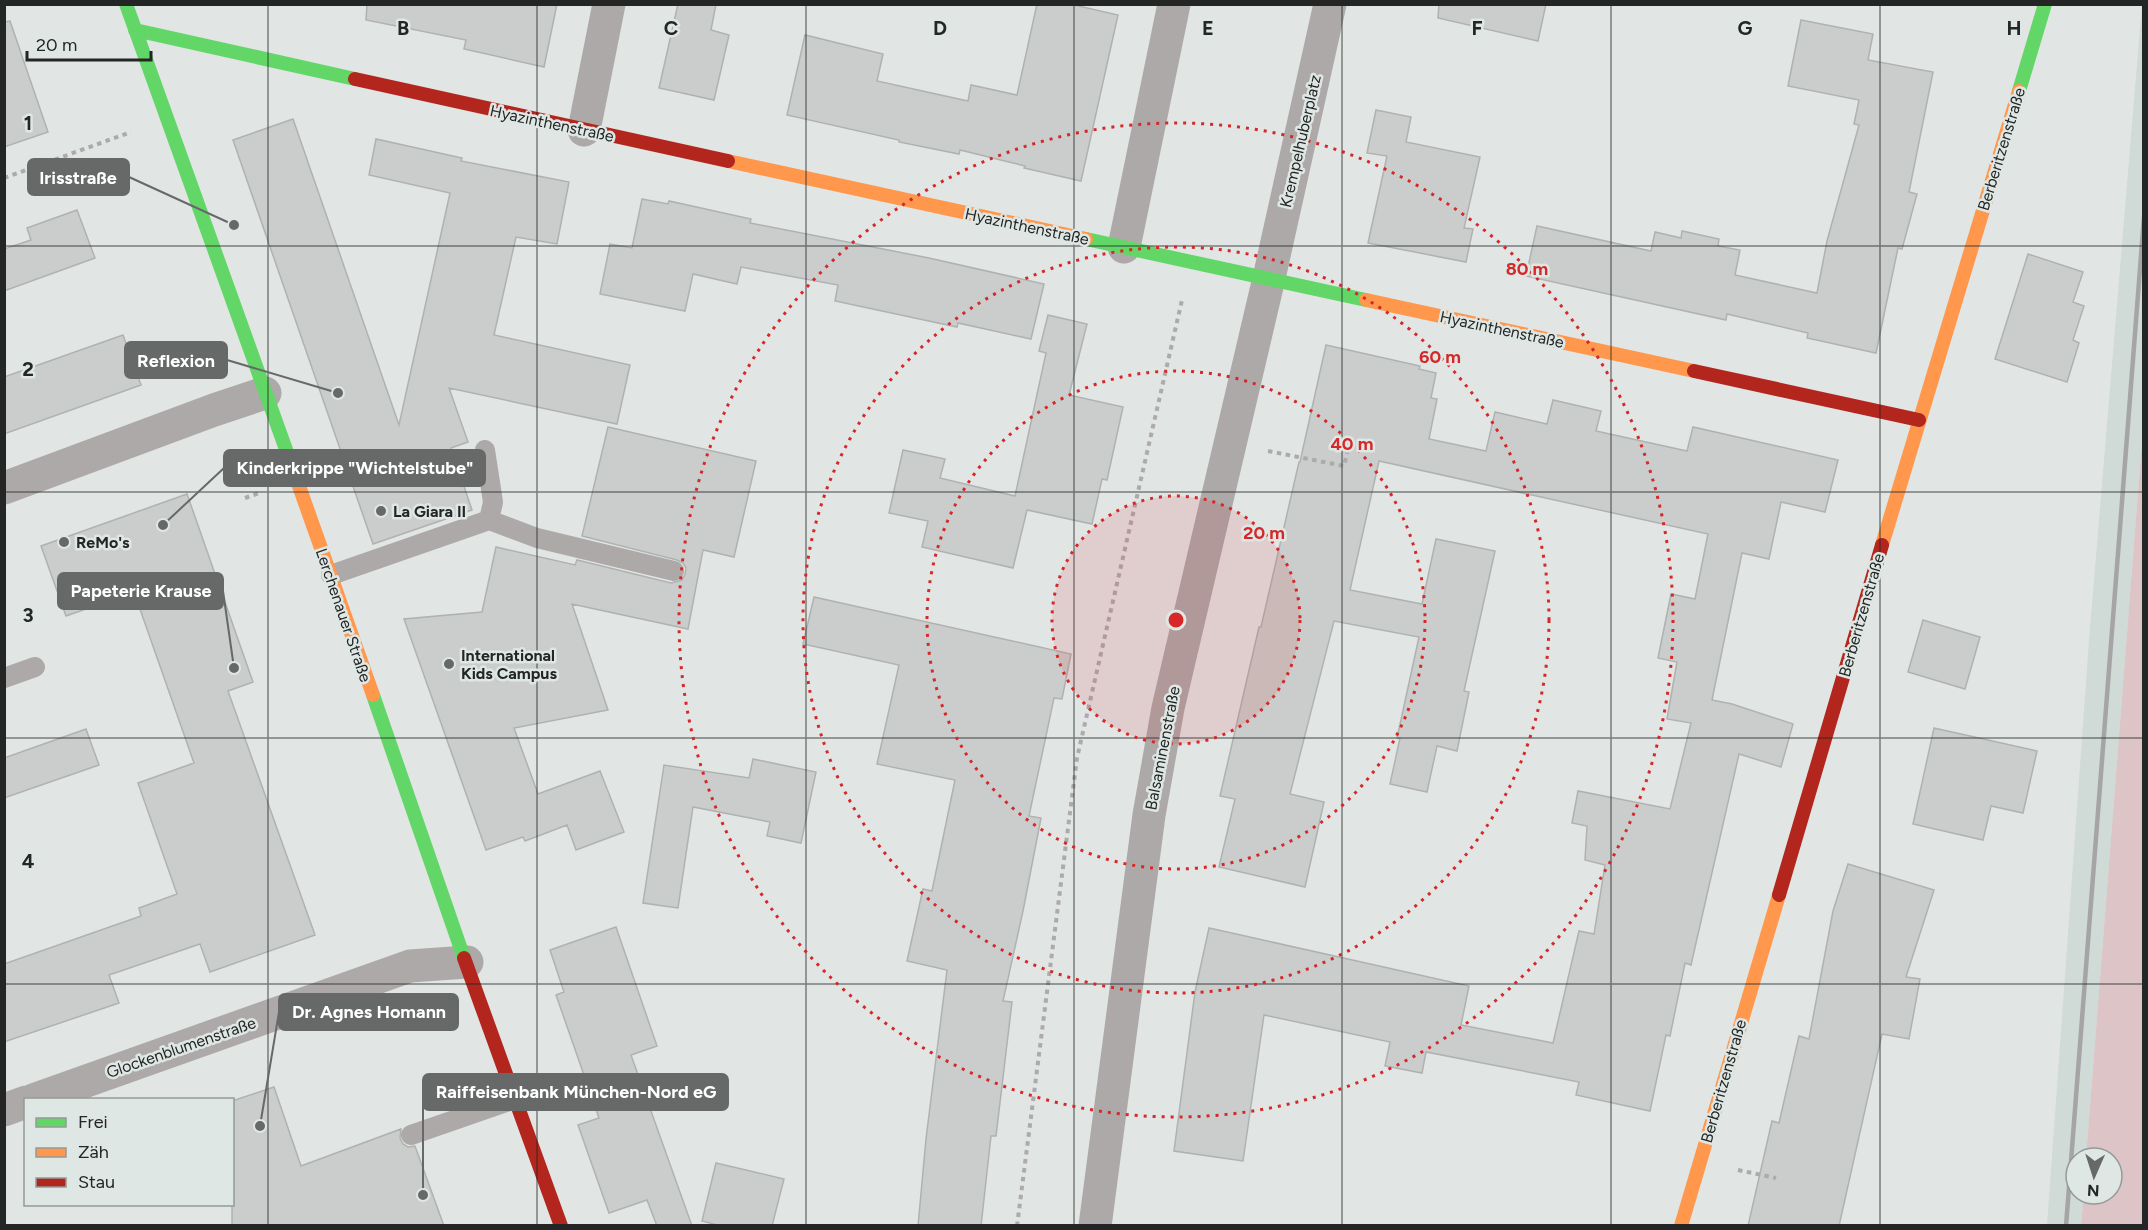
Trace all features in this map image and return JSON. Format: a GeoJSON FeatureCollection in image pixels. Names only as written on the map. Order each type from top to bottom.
{"type":"FeatureCollection","features":[{"type":"Feature","properties":{"kind":"street","name":"Lerchenauer Straße"},"geometry":{"type":"LineString","coordinates":[[126,4],[561,1226]]}},
{"type":"Feature","properties":{"kind":"street"},"geometry":{"type":"LineString","coordinates":[[584,130],[609,4]]}},
{"type":"Feature","properties":{"kind":"street"},"geometry":{"type":"LineString","coordinates":[[1124,247],[1174,4]]}},
{"type":"Feature","properties":{"kind":"street","name":"Krempelhuberplatz"},"geometry":{"type":"LineString","coordinates":[[1269,278],[1330,4]]}},
{"type":"Feature","properties":{"kind":"street","name":"Berberitzenstraße"},"geometry":{"type":"LineString","coordinates":[[1681,1226],[1919,420],[2045,4]]}},
{"type":"Feature","properties":{"kind":"street","name":"Hyazinthenstraße"},"geometry":{"type":"LineString","coordinates":[[135,30],[584,130],[1919,420]]}},
{"type":"Feature","properties":{"kind":"street","name":"Balsaminenstraße"},"geometry":{"type":"LineString","coordinates":[[1095,1226],[1149,815],[1168,708],[1269,278]]}},
{"type":"Feature","properties":{"kind":"street"},"geometry":{"type":"LineString","coordinates":[[4,488],[265,393]]}},
{"type":"Feature","properties":{"kind":"street","name":"Glockenblumenstraße"},"geometry":{"type":"LineString","coordinates":[[39,1098],[410,966],[467,962]]}},
{"type":"Feature","properties":{"kind":"street"},"geometry":{"type":"LineString","coordinates":[[4,1110],[24,1103]]}},
{"type":"Feature","properties":{"kind":"lane"},"geometry":{"type":"LineString","coordinates":[[485,450],[493,502],[489,520]]}},
{"type":"Feature","properties":{"kind":"lane"},"geometry":{"type":"LineString","coordinates":[[331,575],[489,520],[537,538],[674,571]]}},
{"type":"Feature","properties":{"kind":"lane"},"geometry":{"type":"LineString","coordinates":[[4,678],[35,667]]}},
{"type":"Feature","properties":{"kind":"lane"},"geometry":{"type":"LineString","coordinates":[[411,1135],[515,1099]]}},
{"type":"Feature","properties":{"kind":"path"},"geometry":{"type":"LineString","coordinates":[[4,178],[167,120]]}},
{"type":"Feature","properties":{"kind":"path"},"geometry":{"type":"LineString","coordinates":[[1017,1226],[1077,758],[1191,261]]}},
{"type":"Feature","properties":{"kind":"path"},"geometry":{"type":"LineString","coordinates":[[1230,443],[1344,466],[1350,440]]}},
{"type":"Feature","properties":{"kind":"path"},"geometry":{"type":"LineString","coordinates":[[1755,1174],[1776,1178]]}},
{"type":"Feature","properties":{"kind":"shaded area"},"geometry":{"type":"Polygon","coordinates":[[[2143,5],[2143,429],[2087,1146],[2064,1146],[2064,1206],[2083,1206],[2081,1225],[2047,1226],[2089,641],[2143,5]]]}},
{"type":"Feature","properties":{"kind":"shaded area"},"geometry":{"type":"Polygon","coordinates":[[[2143,429],[2143,1225],[2081,1225],[2083,1206],[2124,1206],[2124,1146],[2087,1146],[2143,429]]]}},
{"type":"Feature","properties":{"kind":"building"},"geometry":{"type":"Polygon","coordinates":[[[367,4],[557,4],[544,67],[464,49],[466,40],[366,20],[367,4]]]}},
{"type":"Feature","properties":{"kind":"building"},"geometry":{"type":"Polygon","coordinates":[[[678,4],[716,4],[711,30],[729,35],[714,100],[659,88],[678,4]]]}},
{"type":"Feature","properties":{"kind":"building"},"geometry":{"type":"Polygon","coordinates":[[[1037,4],[1070,4],[1118,15],[1081,181],[960,150],[959,154],[899,142],[899,140],[787,115],[805,35],[883,54],[877,81],[968,101],[971,85],[1017,95],[1037,4]]]}},
{"type":"Feature","properties":{"kind":"building"},"geometry":{"type":"Polygon","coordinates":[[[1439,4],[1546,4],[1538,41],[1438,18],[1439,4]]]}},
{"type":"Feature","properties":{"kind":"building"},"geometry":{"type":"Polygon","coordinates":[[[1801,20],[1873,34],[1868,60],[1933,72],[1909,192],[1917,194],[1902,249],[1898,248],[1876,353],[1807,338],[1808,333],[1727,314],[1726,320],[1526,276],[1537,226],[1651,251],[1655,232],[1681,238],[1682,231],[1719,239],[1718,246],[1740,250],[1735,275],[1817,293],[1827,241],[1859,125],[1854,124],[1859,100],[1788,86],[1801,20]]]}},
{"type":"Feature","properties":{"kind":"building"},"geometry":{"type":"Polygon","coordinates":[[[10,21],[48,132],[4,147],[4,22],[10,21]]]}},
{"type":"Feature","properties":{"kind":"building"},"geometry":{"type":"Polygon","coordinates":[[[1376,110],[1411,117],[1406,142],[1480,157],[1464,228],[1473,229],[1466,262],[1368,243],[1387,156],[1367,153],[1376,110]]]}},
{"type":"Feature","properties":{"kind":"building"},"geometry":{"type":"Polygon","coordinates":[[[293,119],[399,425],[450,193],[369,175],[376,139],[462,158],[461,161],[569,182],[557,244],[516,237],[494,335],[630,365],[617,424],[449,388],[468,442],[451,448],[472,510],[373,544],[233,140],[293,119]]]}},
{"type":"Feature","properties":{"kind":"building"},"geometry":{"type":"Polygon","coordinates":[[[642,199],[668,204],[669,201],[751,219],[750,223],[929,258],[1044,284],[1031,339],[958,323],[957,327],[835,301],[838,285],[741,267],[737,284],[693,274],[685,311],[600,294],[610,244],[632,248],[642,199]]]}},
{"type":"Feature","properties":{"kind":"building"},"geometry":{"type":"Polygon","coordinates":[[[77,210],[95,258],[4,291],[4,249],[31,240],[27,228],[77,210]]]}},
{"type":"Feature","properties":{"kind":"building"},"geometry":{"type":"Polygon","coordinates":[[[2028,254],[2083,272],[2073,302],[2084,306],[2073,340],[2079,343],[2067,382],[1995,359],[2028,254]]]}},
{"type":"Feature","properties":{"kind":"building"},"geometry":{"type":"Polygon","coordinates":[[[1048,315],[1087,324],[1069,395],[1123,407],[1107,480],[1102,479],[1092,524],[1027,510],[1013,568],[922,547],[928,521],[889,513],[903,450],[945,459],[940,478],[1015,496],[1046,353],[1039,351],[1048,315]]]}},
{"type":"Feature","properties":{"kind":"building"},"geometry":{"type":"Polygon","coordinates":[[[123,335],[141,385],[4,434],[4,377],[123,335]]]}},
{"type":"Feature","properties":{"kind":"building"},"geometry":{"type":"Polygon","coordinates":[[[1326,345],[1420,366],[1419,369],[1436,373],[1431,398],[1437,399],[1429,439],[1486,451],[1495,412],[1547,424],[1553,400],[1601,411],[1596,431],[1687,451],[1693,427],[1838,460],[1825,512],[1781,502],[1769,559],[1742,553],[1712,700],[1732,704],[1793,724],[1781,767],[1739,754],[1691,965],[1685,963],[1670,1036],[1666,1035],[1650,1111],[1576,1095],[1579,1082],[1426,1052],[1422,1073],[1385,1066],[1390,1042],[1264,1015],[1243,1161],[1174,1151],[1195,992],[1209,928],[1469,986],[1461,1025],[1553,1043],[1579,931],[1594,934],[1605,865],[1585,860],[1587,826],[1572,823],[1578,791],[1670,809],[1691,723],[1667,719],[1677,662],[1658,658],[1671,594],[1695,599],[1708,534],[1379,461],[1350,590],[1422,604],[1436,539],[1495,551],[1464,691],[1469,692],[1457,751],[1437,746],[1427,792],[1390,784],[1400,738],[1397,738],[1419,637],[1334,621],[1290,794],[1324,802],[1305,887],[1219,867],[1235,799],[1220,796],[1326,345]]]}},
{"type":"Feature","properties":{"kind":"building"},"geometry":{"type":"Polygon","coordinates":[[[608,427],[756,461],[734,557],[703,550],[688,629],[572,604],[608,710],[514,728],[538,794],[600,771],[624,832],[576,850],[567,825],[525,841],[523,837],[486,850],[404,619],[482,612],[496,547],[575,565],[577,560],[671,583],[682,580],[686,568],[677,560],[582,536],[608,427]]]}},
{"type":"Feature","properties":{"kind":"building"},"geometry":{"type":"Polygon","coordinates":[[[187,494],[253,682],[228,691],[315,935],[210,972],[200,944],[109,975],[119,1003],[4,1042],[4,964],[141,916],[139,908],[177,894],[138,783],[194,763],[134,592],[66,616],[41,546],[187,494]]]}},
{"type":"Feature","properties":{"kind":"building"},"geometry":{"type":"Polygon","coordinates":[[[814,597],[1071,654],[1062,699],[1054,698],[1029,816],[1041,818],[1003,1001],[1012,1002],[996,1136],[991,1136],[981,1226],[918,1226],[926,1139],[947,970],[907,961],[923,889],[932,891],[955,780],[877,764],[899,665],[803,644],[814,597]]]}},
{"type":"Feature","properties":{"kind":"building"},"geometry":{"type":"Polygon","coordinates":[[[1923,620],[1980,637],[1965,689],[1908,672],[1923,620]]]}},
{"type":"Feature","properties":{"kind":"building"},"geometry":{"type":"Polygon","coordinates":[[[1934,728],[2037,751],[2023,813],[1991,806],[1983,840],[1913,824],[1934,728]]]}},
{"type":"Feature","properties":{"kind":"building"},"geometry":{"type":"Polygon","coordinates":[[[86,729],[99,765],[4,798],[4,758],[86,729]]]}},
{"type":"Feature","properties":{"kind":"building"},"geometry":{"type":"Polygon","coordinates":[[[753,759],[816,772],[801,843],[767,836],[770,822],[693,807],[678,908],[643,903],[664,765],[749,778],[753,759]]]}},
{"type":"Feature","properties":{"kind":"building"},"geometry":{"type":"Polygon","coordinates":[[[1848,864],[1934,890],[1906,977],[1920,979],[1909,1039],[1882,1034],[1839,1226],[1748,1226],[1772,1121],[1779,1123],[1799,1036],[1809,1039],[1833,911],[1848,864]]]}},
{"type":"Feature","properties":{"kind":"building"},"geometry":{"type":"Polygon","coordinates":[[[616,927],[657,1046],[631,1055],[692,1226],[657,1226],[647,1200],[609,1213],[578,1125],[599,1118],[556,995],[564,992],[550,950],[616,927]]]}},
{"type":"Feature","properties":{"kind":"building"},"geometry":{"type":"Polygon","coordinates":[[[274,1087],[301,1166],[401,1129],[400,1138],[403,1144],[408,1147],[415,1146],[444,1226],[232,1226],[234,1100],[274,1087]]]}},
{"type":"Feature","properties":{"kind":"building"},"geometry":{"type":"Polygon","coordinates":[[[716,1163],[784,1179],[772,1226],[721,1226],[702,1221],[716,1163]]]}},
{"type":"Feature","properties":{"kind":"railway"},"geometry":{"type":"LineString","coordinates":[[2066,1226],[2144,217]]}},
{"type":"Feature","properties":{"kind":"traffic: fast"},"geometry":{"type":"LineString","coordinates":[[126,4],[293,469]]}},
{"type":"Feature","properties":{"kind":"traffic: fast"},"geometry":{"type":"LineString","coordinates":[[2019,91],[2045,4]]}},
{"type":"Feature","properties":{"kind":"traffic: fast"},"geometry":{"type":"LineString","coordinates":[[135,30],[355,79]]}},
{"type":"Feature","properties":{"kind":"traffic: fast"},"geometry":{"type":"LineString","coordinates":[[1086,239],[1366,300]]}},
{"type":"Feature","properties":{"kind":"traffic: fast"},"geometry":{"type":"LineString","coordinates":[[373,695],[464,958]]}},
{"type":"Feature","properties":{"kind":"traffic: slow"},"geometry":{"type":"LineString","coordinates":[[1882,545],[2019,91]]}},
{"type":"Feature","properties":{"kind":"traffic: slow"},"geometry":{"type":"LineString","coordinates":[[728,161],[1086,239]]}},
{"type":"Feature","properties":{"kind":"traffic: slow"},"geometry":{"type":"LineString","coordinates":[[1366,300],[1694,371]]}},
{"type":"Feature","properties":{"kind":"traffic: slow"},"geometry":{"type":"LineString","coordinates":[[293,469],[373,695]]}},
{"type":"Feature","properties":{"kind":"traffic: slow"},"geometry":{"type":"LineString","coordinates":[[1681,1226],[1779,895]]}},
{"type":"Feature","properties":{"kind":"traffic: jam"},"geometry":{"type":"LineString","coordinates":[[355,79],[728,161]]}},
{"type":"Feature","properties":{"kind":"traffic: jam"},"geometry":{"type":"LineString","coordinates":[[1694,371],[1919,420]]}},
{"type":"Feature","properties":{"kind":"traffic: jam"},"geometry":{"type":"LineString","coordinates":[[1779,895],[1882,545]]}},
{"type":"Feature","properties":{"kind":"traffic: jam"},"geometry":{"type":"LineString","coordinates":[[464,958],[561,1226]]}},
{"type":"Feature","properties":{"kind":"place","name":"Irisstraße"},"geometry":{"type":"Point","coordinates":[234,225]}},
{"type":"Feature","properties":{"kind":"place","name":"Reflexion"},"geometry":{"type":"Point","coordinates":[338,393]}},
{"type":"Feature","properties":{"kind":"place","name":"La Giara II"},"geometry":{"type":"Point","coordinates":[381,511]}},
{"type":"Feature","properties":{"kind":"place","name":"Kinderkrippe \"Wichtelstube\""},"geometry":{"type":"Point","coordinates":[163,525]}},
{"type":"Feature","properties":{"kind":"place","name":"ReMo's"},"geometry":{"type":"Point","coordinates":[64,542]}},
{"type":"Feature","properties":{"kind":"place","name":"International Kids Campus"},"geometry":{"type":"Point","coordinates":[449,664]}},
{"type":"Feature","properties":{"kind":"place","name":"Papeterie Krause"},"geometry":{"type":"Point","coordinates":[234,668]}},
{"type":"Feature","properties":{"kind":"place","name":"Dr. Agnes Homann"},"geometry":{"type":"Point","coordinates":[260,1126]}},
{"type":"Feature","properties":{"kind":"place","name":"Raiffeisenbank München-Nord eG"},"geometry":{"type":"Point","coordinates":[423,1195]}}]}
